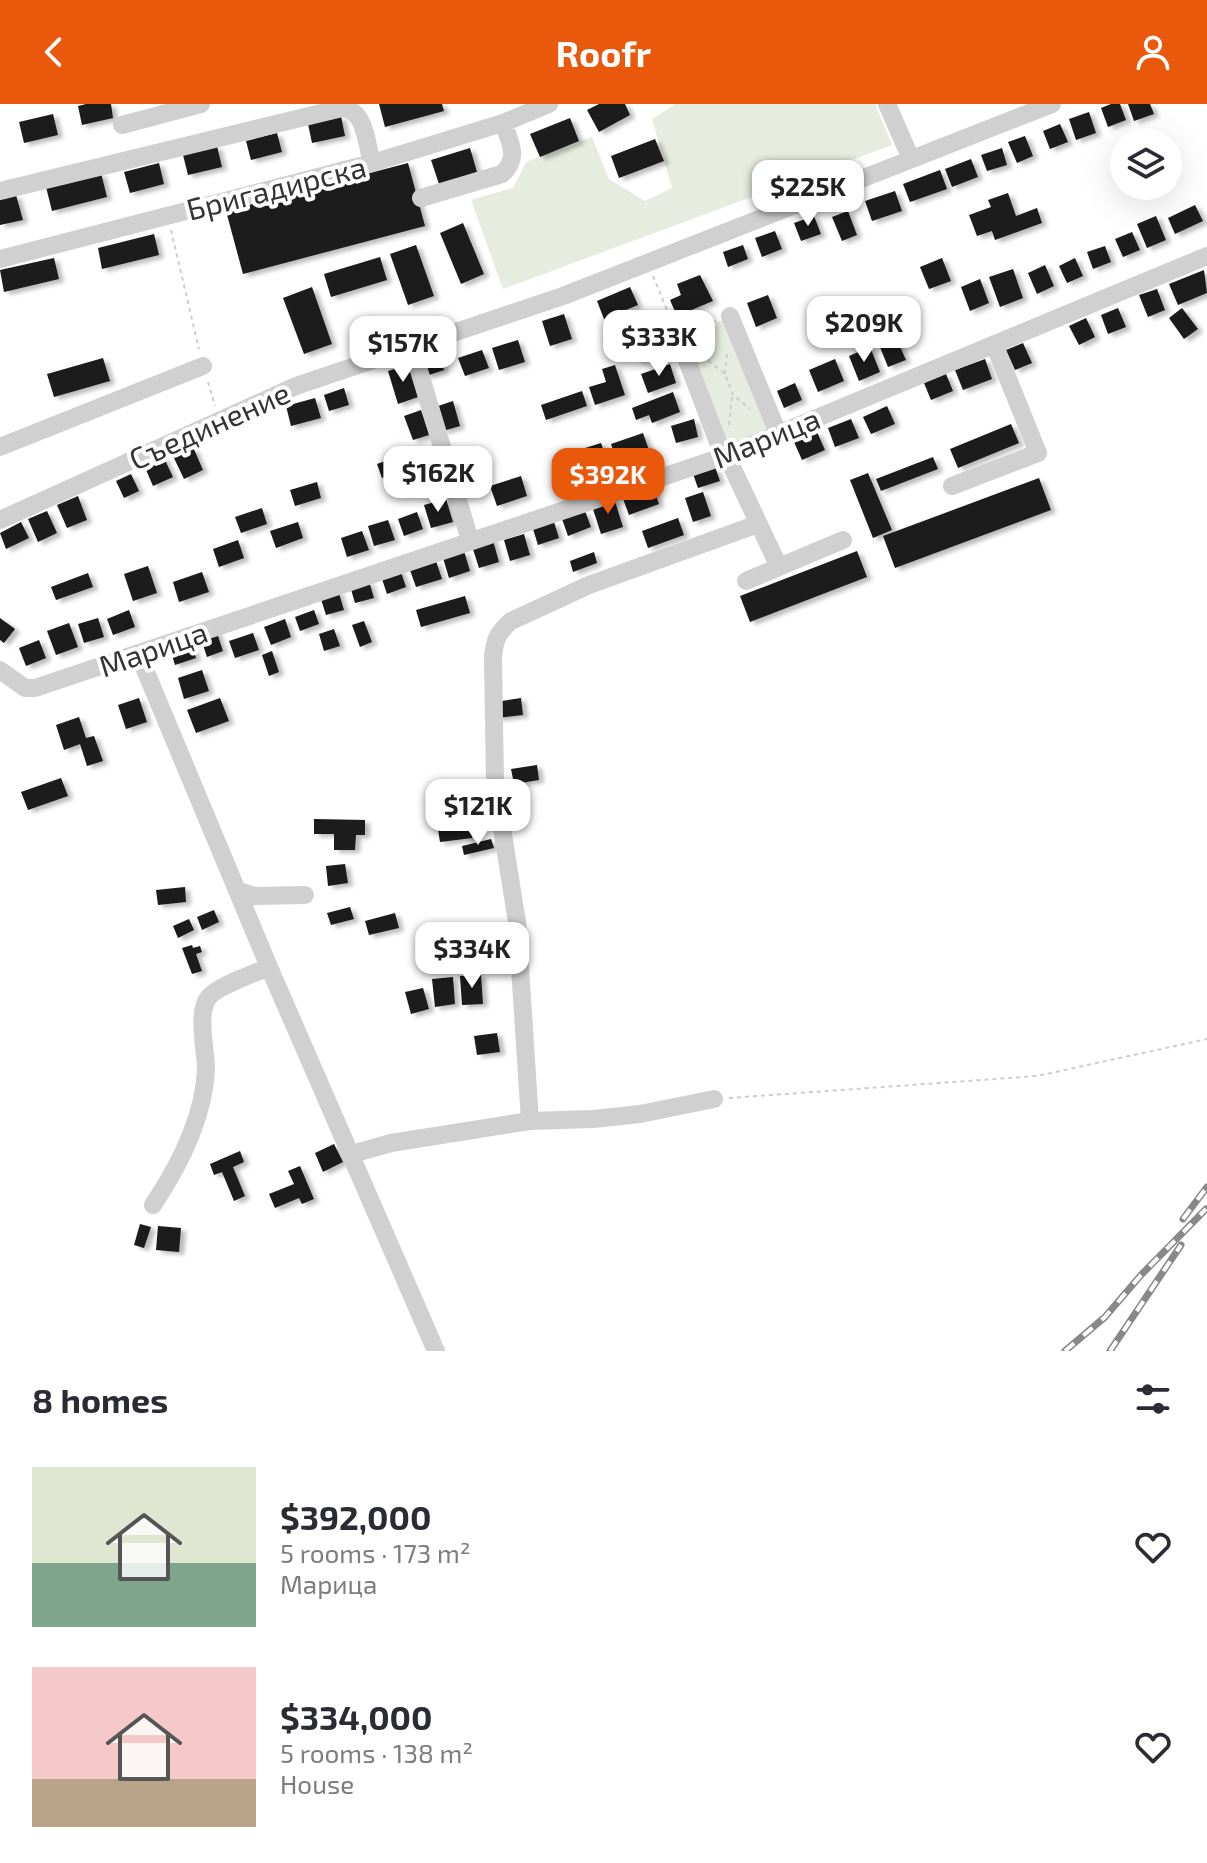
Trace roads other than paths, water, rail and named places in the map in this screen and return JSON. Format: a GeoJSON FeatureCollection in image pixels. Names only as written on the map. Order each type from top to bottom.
{"type":"FeatureCollection","features":[{"type":"Feature","properties":{"kind":"street"},"geometry":{"type":"LineString","coordinates":[[122,125],[201,104]]}},
{"type":"Feature","properties":{"kind":"street","name":"Бригадирска"},"geometry":{"type":"LineString","coordinates":[[0,259],[372,163],[503,123],[549,104]]}},
{"type":"Feature","properties":{"kind":"street"},"geometry":{"type":"LineString","coordinates":[[887,104],[911,159]]}},
{"type":"Feature","properties":{"kind":"street","name":"Съединение"},"geometry":{"type":"LineString","coordinates":[[0,520],[296,386],[647,264],[1052,104]]}},
{"type":"Feature","properties":{"kind":"street"},"geometry":{"type":"LineString","coordinates":[[0,191],[342,108],[359,114],[372,163]]}},
{"type":"Feature","properties":{"kind":"street"},"geometry":{"type":"LineString","coordinates":[[421,198],[502,174],[513,157],[503,123]]}},
{"type":"Feature","properties":{"kind":"street","name":"Марица"},"geometry":{"type":"LineString","coordinates":[[0,670],[25,688],[35,688],[725,456],[1207,256]]}},
{"type":"Feature","properties":{"kind":"street"},"geometry":{"type":"LineString","coordinates":[[730,316],[778,433]]}},
{"type":"Feature","properties":{"kind":"street"},"geometry":{"type":"LineString","coordinates":[[678,337],[725,456],[779,567]]}},
{"type":"Feature","properties":{"kind":"street"},"geometry":{"type":"LineString","coordinates":[[952,486],[1038,453],[994,344]]}},
{"type":"Feature","properties":{"kind":"street"},"geometry":{"type":"LineString","coordinates":[[412,347],[470,540]]}},
{"type":"Feature","properties":{"kind":"street"},"geometry":{"type":"LineString","coordinates":[[0,447],[203,366]]}},
{"type":"Feature","properties":{"kind":"street"},"geometry":{"type":"LineString","coordinates":[[530,1121],[517,922],[495,784],[495,639],[511,621],[589,585],[758,524]]}},
{"type":"Feature","properties":{"kind":"street"},"geometry":{"type":"LineString","coordinates":[[746,581],[843,540]]}},
{"type":"Feature","properties":{"kind":"street"},"geometry":{"type":"LineString","coordinates":[[138,653],[269,967],[436,1351]]}},
{"type":"Feature","properties":{"kind":"street"},"geometry":{"type":"LineString","coordinates":[[238,891],[255,896],[305,895]]}},
{"type":"Feature","properties":{"kind":"street"},"geometry":{"type":"LineString","coordinates":[[153,1205],[175,1172],[198,1109],[206,1071],[202,1011],[209,997],[269,967]]}},
{"type":"Feature","properties":{"kind":"street"},"geometry":{"type":"LineString","coordinates":[[352,1154],[391,1143],[530,1121],[640,1114],[714,1099]]}},
{"type":"Feature","properties":{"kind":"railway"},"geometry":{"type":"LineString","coordinates":[[1183,1219],[1207,1187]]}},
{"type":"Feature","properties":{"kind":"railway"},"geometry":{"type":"LineString","coordinates":[[1065,1351],[1105,1317],[1206,1209]]}},
{"type":"Feature","properties":{"kind":"railway"},"geometry":{"type":"LineString","coordinates":[[1110,1351],[1181,1245]]}}]}
